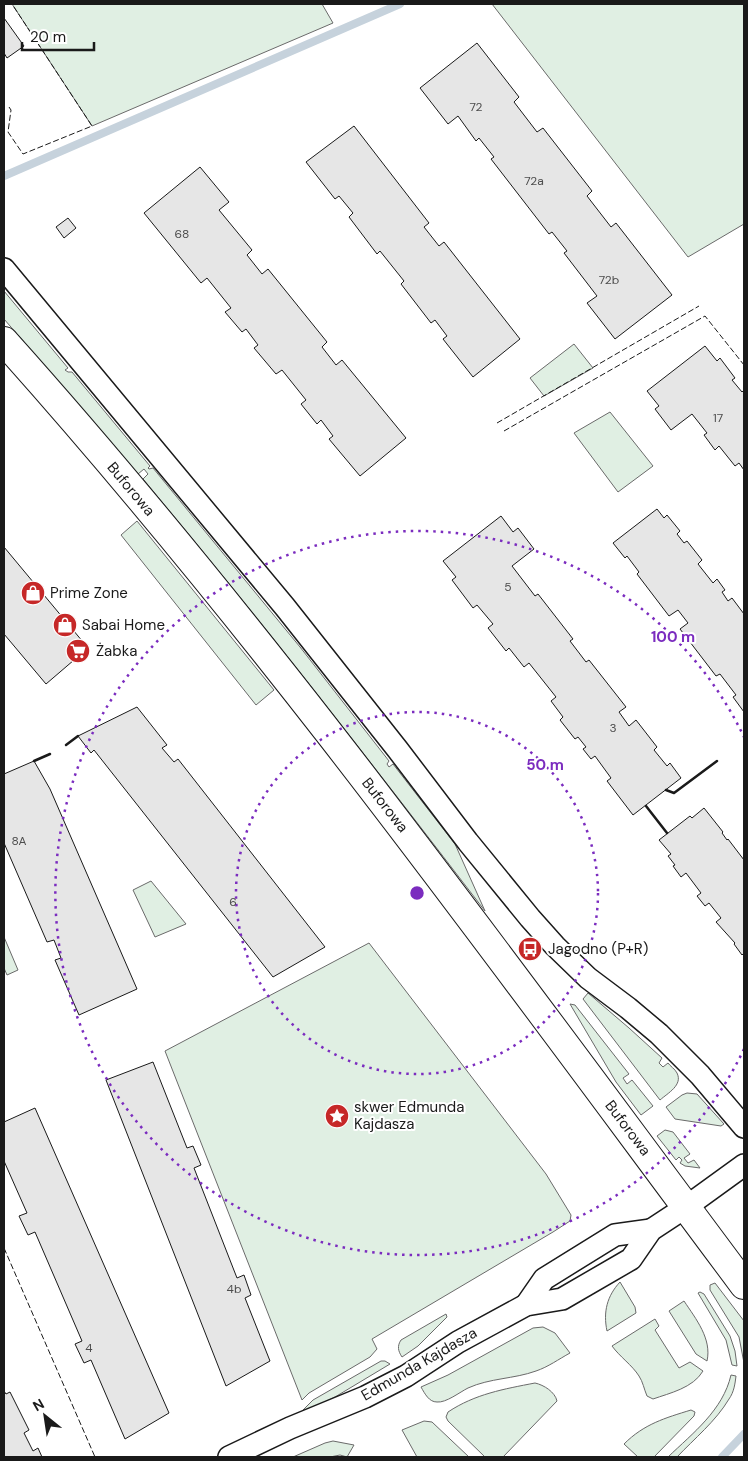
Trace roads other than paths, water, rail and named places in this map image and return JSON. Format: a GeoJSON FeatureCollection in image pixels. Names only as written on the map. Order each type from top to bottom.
{"type":"FeatureCollection","features":[{"type":"Feature","properties":{"kind":"main road","name":"Buforowa"},"geometry":{"type":"LineString","coordinates":[[4,341],[122,477],[239,619],[402,827],[744,1285]]}},
{"type":"Feature","properties":{"kind":"street"},"geometry":{"type":"LineString","coordinates":[[4,269],[285,607],[468,842],[530,918],[588,978],[659,1034],[700,1075],[744,1127]]}},
{"type":"Feature","properties":{"kind":"street","name":"Edmunda Kajdasza"},"geometry":{"type":"LineString","coordinates":[[228,1457],[290,1428],[365,1397],[406,1376],[458,1342],[526,1305],[562,1299],[631,1259],[651,1230],[744,1165]]}},
{"type":"Feature","properties":{"kind":"street","name":"Edmunda Kajdasza"},"geometry":{"type":"LineString","coordinates":[[526,1305],[544,1279],[609,1238],[615,1235],[651,1230]]}},
{"type":"Feature","properties":{"kind":"waterway"},"geometry":{"type":"LineString","coordinates":[[4,176],[400,4]]}},
{"type":"Feature","properties":{"kind":"waterway"},"geometry":{"type":"LineString","coordinates":[[722,1457],[744,1434]]}},
{"type":"Feature","properties":{"kind":"place","name":"Prime Zone"},"geometry":{"type":"Point","coordinates":[33,593]}},
{"type":"Feature","properties":{"kind":"place","name":"Sabai Home"},"geometry":{"type":"Point","coordinates":[65,625]}},
{"type":"Feature","properties":{"kind":"place","name":"Żabka"},"geometry":{"type":"Point","coordinates":[78,651]}},
{"type":"Feature","properties":{"kind":"place","name":"Jagodno (P+R)"},"geometry":{"type":"Point","coordinates":[530,949]}},
{"type":"Feature","properties":{"kind":"place","name":"skwer Edmunda Kajdasza"},"geometry":{"type":"Point","coordinates":[337,1116]}}]}
